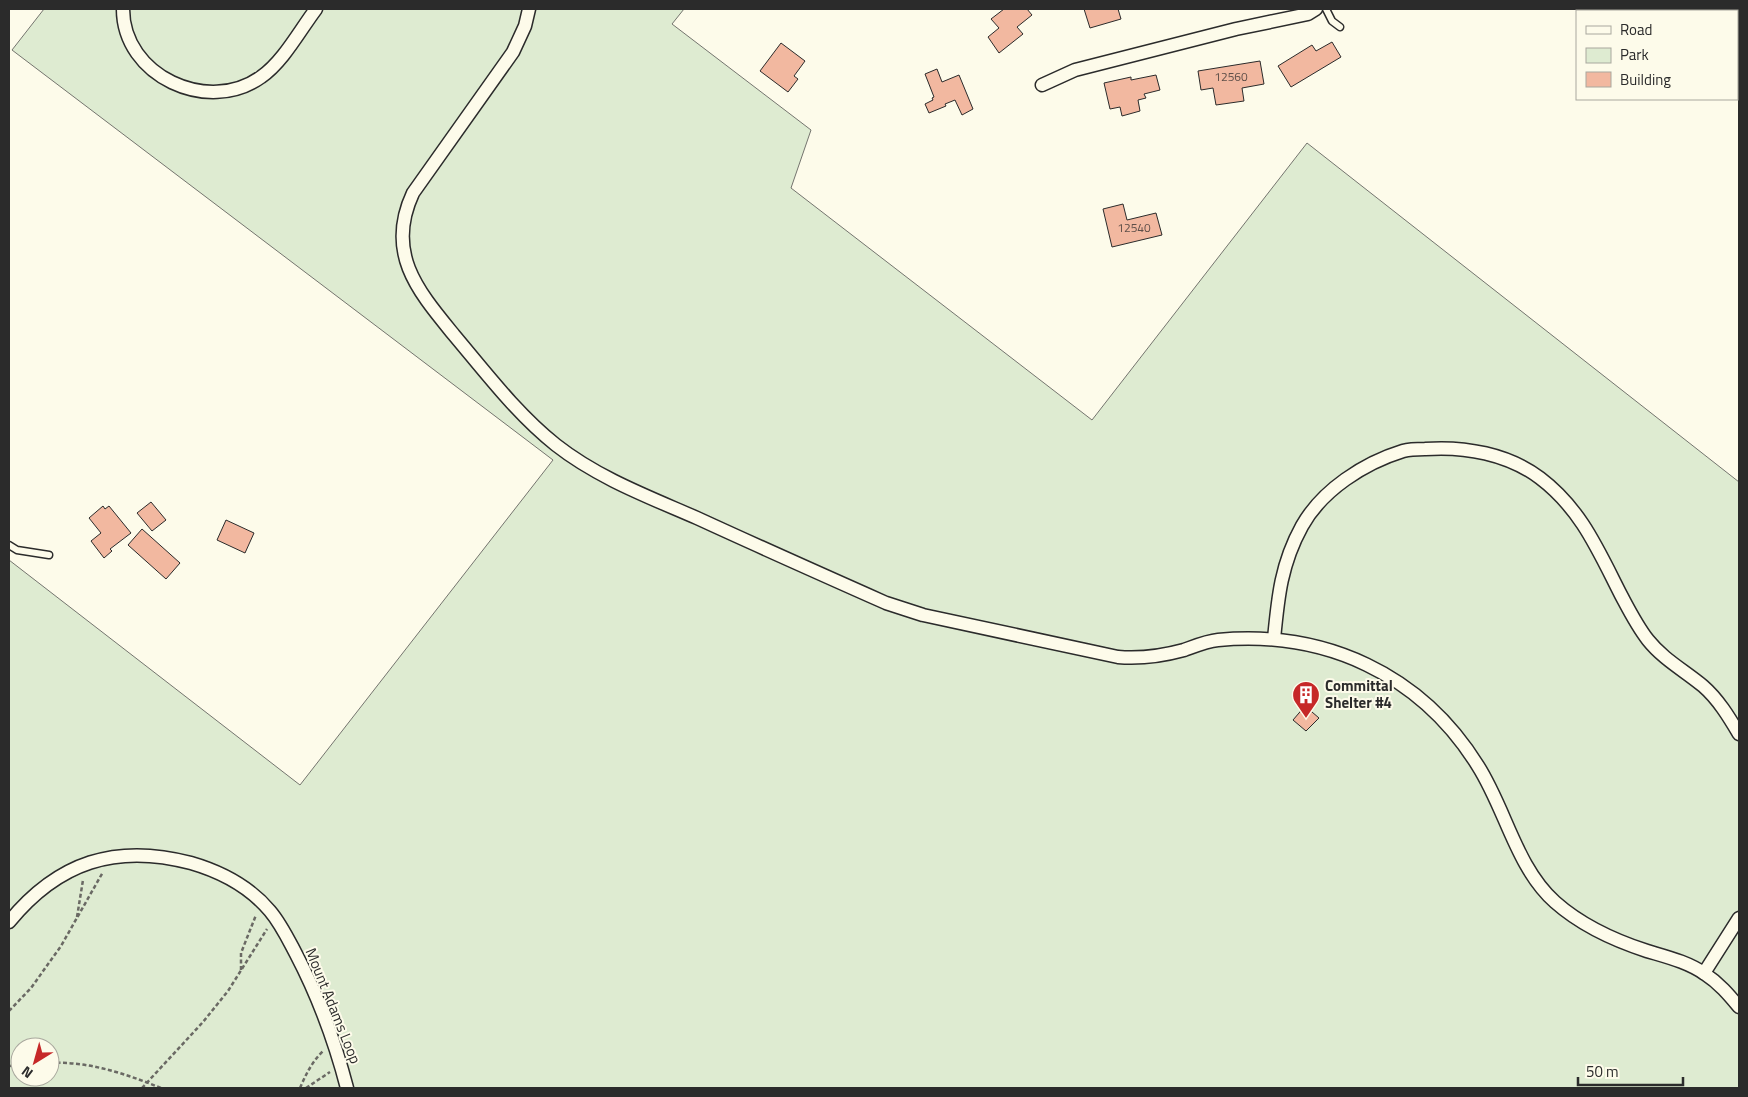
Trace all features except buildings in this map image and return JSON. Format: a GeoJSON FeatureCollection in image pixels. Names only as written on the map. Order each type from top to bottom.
{"type":"FeatureCollection","features":[{"type":"Feature","properties":{"kind":"street"},"geometry":{"type":"LineString","coordinates":[[123,9],[126,28],[132,42],[140,56],[151,69],[166,80],[182,87],[200,92],[218,92],[238,89],[262,77],[274,66],[316,9]]}},
{"type":"Feature","properties":{"kind":"street"},"geometry":{"type":"LineString","coordinates":[[529,9],[525,26],[512,52],[413,193],[405,212],[403,241],[407,264],[425,300],[511,403],[556,445],[576,460],[622,485],[886,603],[923,615],[1118,657],[1153,657],[1215,640],[1274,639],[1300,643],[1344,655],[1380,671],[1408,689],[1438,715],[1474,759],[1489,785],[1529,870],[1539,886],[1555,902],[1593,930],[1621,942],[1678,960],[1704,973],[1721,986],[1739,1007]]}},
{"type":"Feature","properties":{"kind":"street"},"geometry":{"type":"LineString","coordinates":[[1042,85],[1075,70],[1236,29],[1308,14],[1316,9]]}},
{"type":"Feature","properties":{"kind":"street"},"geometry":{"type":"LineString","coordinates":[[1274,639],[1278,591],[1288,553],[1303,524],[1321,501],[1342,482],[1370,465],[1404,450],[1454,448],[1490,454],[1516,464],[1538,476],[1559,493],[1590,534],[1635,621],[1648,641],[1705,688],[1724,710],[1739,734]]}},
{"type":"Feature","properties":{"kind":"street","name":"Mount Adams Loop"},"geometry":{"type":"LineString","coordinates":[[9,922],[41,889],[65,873],[86,864],[109,858],[150,855],[177,859],[208,868],[233,879],[252,892],[274,917],[286,936],[306,973],[332,1040],[347,1088]]}},
{"type":"Feature","properties":{"kind":"street"},"geometry":{"type":"LineString","coordinates":[[1704,973],[1739,918]]}},
{"type":"Feature","properties":{"kind":"lane"},"geometry":{"type":"LineString","coordinates":[[1326,9],[1332,22],[1340,27]]}},
{"type":"Feature","properties":{"kind":"lane"},"geometry":{"type":"LineString","coordinates":[[9,545],[17,550],[49,555]]}},
{"type":"Feature","properties":{"kind":"path"},"geometry":{"type":"LineString","coordinates":[[9,1011],[31,988],[61,946],[101,878],[109,858]]}},
{"type":"Feature","properties":{"kind":"path"},"geometry":{"type":"LineString","coordinates":[[76,920],[86,864]]}},
{"type":"Feature","properties":{"kind":"path"},"geometry":{"type":"LineString","coordinates":[[241,972],[241,953],[262,903]]}},
{"type":"Feature","properties":{"kind":"path"},"geometry":{"type":"LineString","coordinates":[[142,1088],[228,992],[274,917]]}},
{"type":"Feature","properties":{"kind":"path"},"geometry":{"type":"LineString","coordinates":[[300,1088],[305,1074],[332,1040]]}},
{"type":"Feature","properties":{"kind":"path"},"geometry":{"type":"LineString","coordinates":[[60,1064],[93,1066],[128,1075],[161,1088]]}},
{"type":"Feature","properties":{"kind":"path"},"geometry":{"type":"LineString","coordinates":[[306,1088],[340,1064]]}},
{"type":"Feature","properties":{"kind":"green space"},"geometry":{"type":"Polygon","coordinates":[[[44,9],[684,9],[672,24],[811,130],[791,188],[1092,420],[1307,143],[1739,482],[1739,1088],[9,1088],[9,560],[300,785],[553,460],[12,50],[44,9]]]}},
{"type":"Feature","properties":{"kind":"place","name":"Committal Shelter #4"},"geometry":{"type":"Point","coordinates":[1306,719]}}]}
